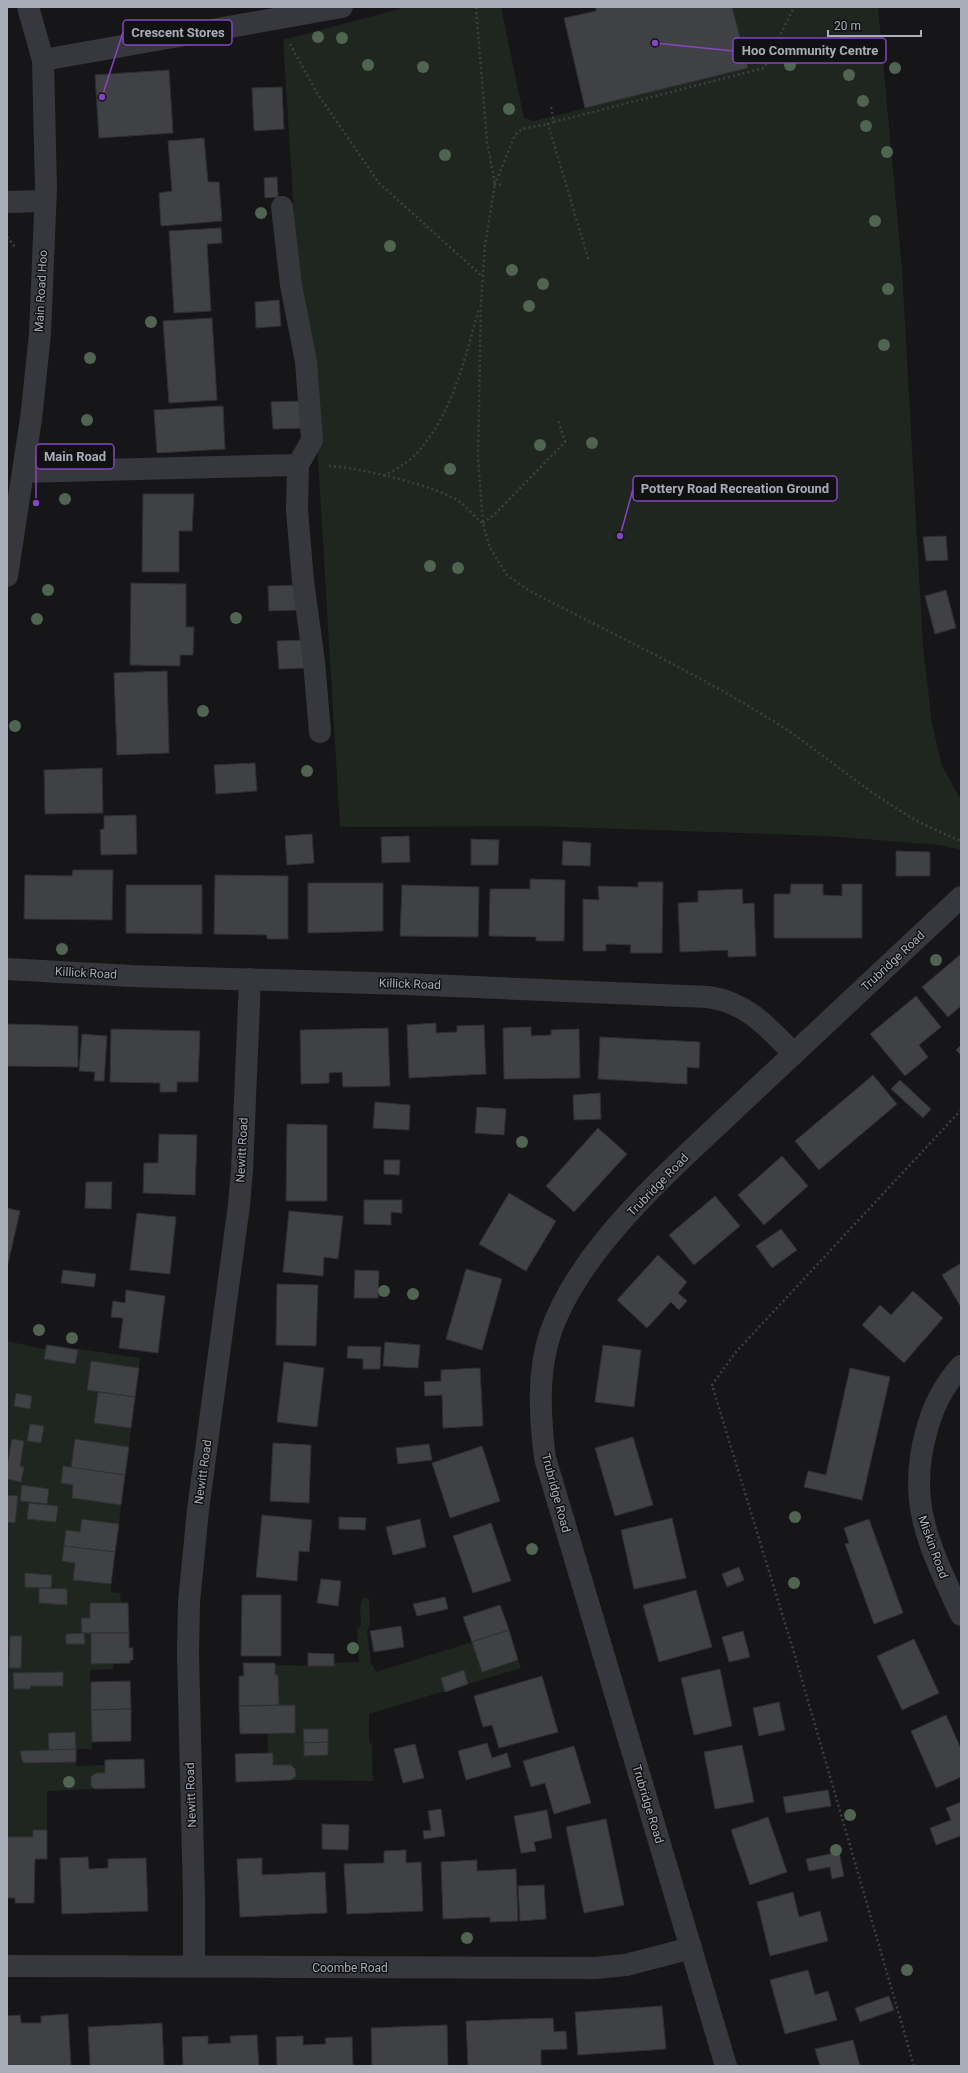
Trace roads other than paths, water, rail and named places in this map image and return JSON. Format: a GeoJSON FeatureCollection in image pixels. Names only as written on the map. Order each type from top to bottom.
{"type":"FeatureCollection","features":[{"type":"Feature","properties":{"kind":"street","name":"Main Road Hoo"},"geometry":{"type":"LineString","coordinates":[[8,567],[24,472],[40,334],[45,201],[46,144],[43,60],[28,7]]}},
{"type":"Feature","properties":{"kind":"street"},"geometry":{"type":"LineString","coordinates":[[43,60],[230,16],[275,19],[342,7]]}},
{"type":"Feature","properties":{"kind":"street"},"geometry":{"type":"LineString","coordinates":[[7,202],[45,201]]}},
{"type":"Feature","properties":{"kind":"street"},"geometry":{"type":"LineString","coordinates":[[282,208],[291,285],[306,362],[312,440],[298,465],[297,510],[303,581],[314,662],[320,732]]}},
{"type":"Feature","properties":{"kind":"street"},"geometry":{"type":"LineString","coordinates":[[24,472],[298,465]]}},
{"type":"Feature","properties":{"kind":"street","name":"Trubridge Road"},"geometry":{"type":"LineString","coordinates":[[726,2066],[545,1458],[540,1397],[543,1369],[550,1335],[563,1305],[579,1277],[600,1246],[687,1155],[961,898]]}},
{"type":"Feature","properties":{"kind":"street","name":"Killick Road"},"geometry":{"type":"LineString","coordinates":[[7,969],[131,976],[537,988],[708,997],[728,1001],[750,1012],[793,1054]]}},
{"type":"Feature","properties":{"kind":"street","name":"Newitt Road"},"geometry":{"type":"LineString","coordinates":[[194,1966],[194,1897],[188,1654],[189,1602],[198,1510],[240,1198],[250,979]]}},
{"type":"Feature","properties":{"kind":"street","name":"Miskin Road"},"geometry":{"type":"LineString","coordinates":[[961,1366],[941,1394],[929,1421],[920,1451],[917,1480],[919,1507],[926,1533],[936,1561],[961,1615]]}},
{"type":"Feature","properties":{"kind":"street","name":"Coombe Road"},"geometry":{"type":"LineString","coordinates":[[7,1966],[194,1966],[382,1969],[595,1968],[626,1965],[691,1948]]}},
{"type":"Feature","properties":{"kind":"place","name":"Hoo Community Centre"},"geometry":{"type":"Point","coordinates":[655,43]}},
{"type":"Feature","properties":{"kind":"place","name":"Crescent Stores"},"geometry":{"type":"Point","coordinates":[102,97]}},
{"type":"Feature","properties":{"kind":"place","name":"Main Road"},"geometry":{"type":"Point","coordinates":[36,503]}},
{"type":"Feature","properties":{"kind":"place","name":"Pottery Road Recreation Ground"},"geometry":{"type":"Point","coordinates":[620,536]}}]}
